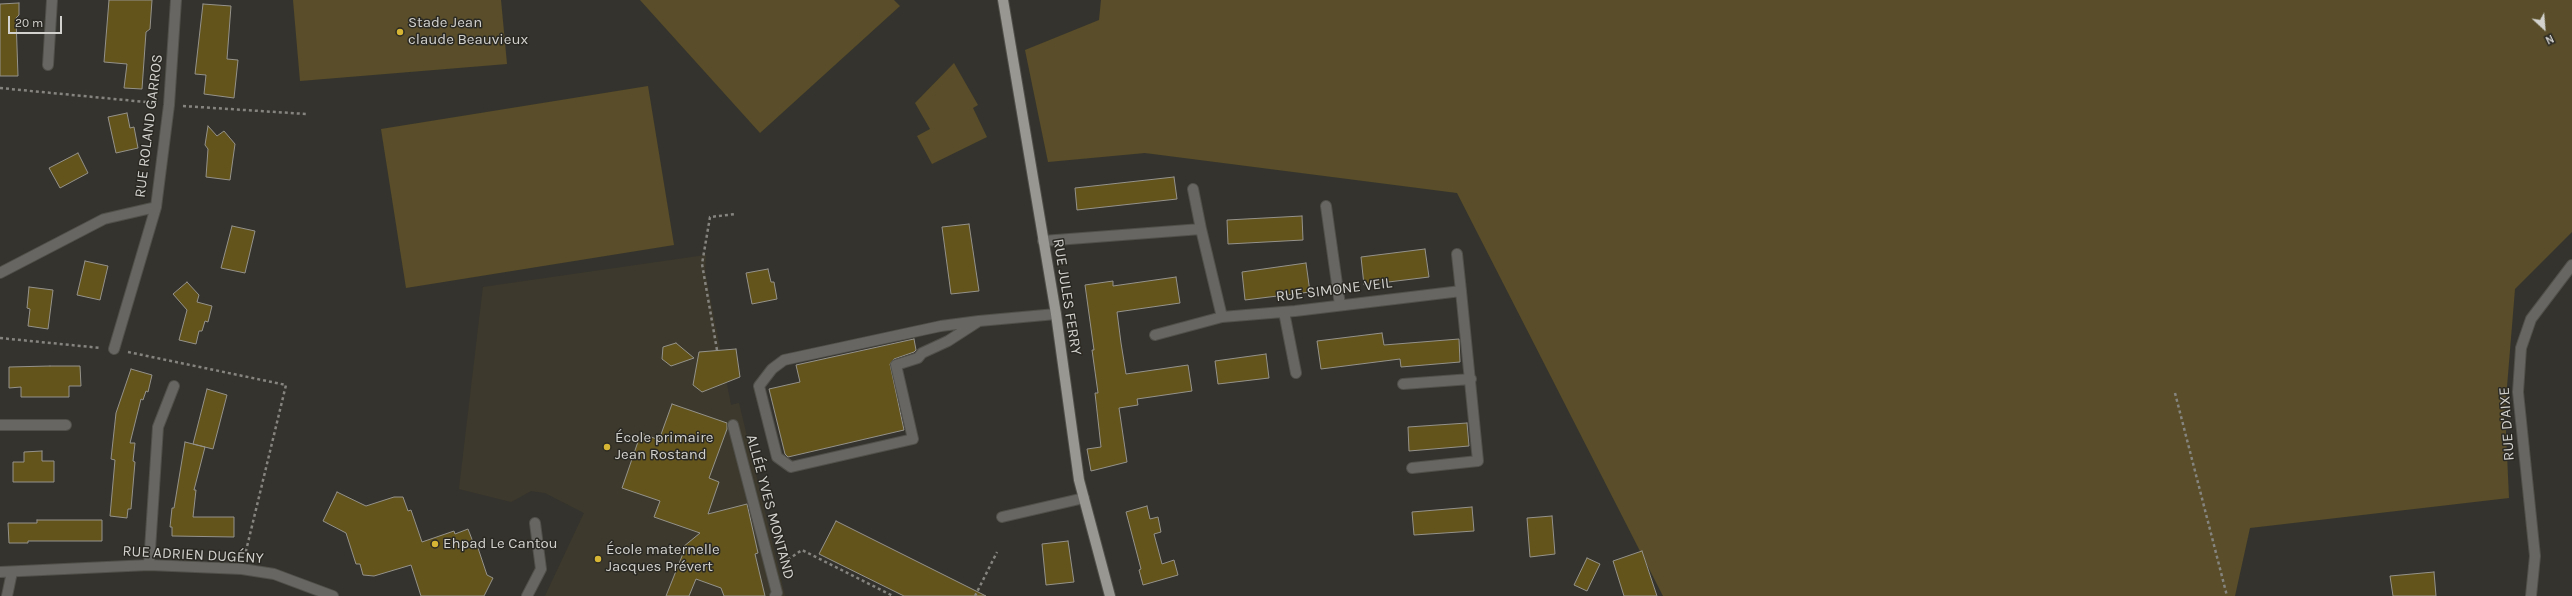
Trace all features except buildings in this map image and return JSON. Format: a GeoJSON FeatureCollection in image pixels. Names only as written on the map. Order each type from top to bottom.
{"type":"FeatureCollection","features":[{"type":"Feature","properties":{"kind":"main road","name":"RUE JULES FERRY"},"geometry":{"type":"LineString","coordinates":[[1003,0],[1042,241],[1056,314],[1079,480],[1110,596]]}},
{"type":"Feature","properties":{"kind":"street"},"geometry":{"type":"LineString","coordinates":[[48,65],[52,0]]}},
{"type":"Feature","properties":{"kind":"street","name":"RUE ROLAND GARROS"},"geometry":{"type":"LineString","coordinates":[[0,273],[104,219],[156,206],[169,105],[176,0]]}},
{"type":"Feature","properties":{"kind":"street"},"geometry":{"type":"LineString","coordinates":[[1192,189],[1222,317]]}},
{"type":"Feature","properties":{"kind":"street"},"geometry":{"type":"LineString","coordinates":[[114,349],[156,206]]}},
{"type":"Feature","properties":{"kind":"street"},"geometry":{"type":"LineString","coordinates":[[1326,206],[1340,305]]}},
{"type":"Feature","properties":{"kind":"street"},"geometry":{"type":"LineString","coordinates":[[1042,241],[1201,229]]}},
{"type":"Feature","properties":{"kind":"street"},"geometry":{"type":"LineString","coordinates":[[1412,468],[1478,461],[1471,379],[1457,254]]}},
{"type":"Feature","properties":{"kind":"street","name":"RUE D'AIXE"},"geometry":{"type":"LineString","coordinates":[[2532,596],[2534,556],[2518,392],[2521,348],[2532,319],[2572,265]]}},
{"type":"Feature","properties":{"kind":"street","name":"RUE SIMONE VEIL"},"geometry":{"type":"LineString","coordinates":[[1155,335],[1222,317],[1284,312],[1461,291]]}},
{"type":"Feature","properties":{"kind":"street"},"geometry":{"type":"LineString","coordinates":[[1284,312],[1296,373]]}},
{"type":"Feature","properties":{"kind":"street"},"geometry":{"type":"LineString","coordinates":[[979,321],[948,341],[922,353],[918,358],[896,365],[913,439],[791,467],[777,457],[759,386],[772,369],[784,360],[941,326],[979,321],[1056,314]]}},
{"type":"Feature","properties":{"kind":"street"},"geometry":{"type":"LineString","coordinates":[[1403,384],[1471,379]]}},
{"type":"Feature","properties":{"kind":"street"},"geometry":{"type":"LineString","coordinates":[[149,565],[158,427],[174,386]]}},
{"type":"Feature","properties":{"kind":"street"},"geometry":{"type":"LineString","coordinates":[[0,425],[66,426]]}},
{"type":"Feature","properties":{"kind":"street","name":"ALLÉE YVES MONTAND"},"geometry":{"type":"LineString","coordinates":[[733,425],[777,593],[775,596]]}},
{"type":"Feature","properties":{"kind":"street"},"geometry":{"type":"LineString","coordinates":[[1002,517],[1084,498]]}},
{"type":"Feature","properties":{"kind":"street"},"geometry":{"type":"LineString","coordinates":[[527,596],[541,569],[535,523]]}},
{"type":"Feature","properties":{"kind":"street","name":"RUE ADRIEN DUGÉNY"},"geometry":{"type":"LineString","coordinates":[[0,572],[149,565],[242,569],[274,574],[333,596]]}},
{"type":"Feature","properties":{"kind":"street"},"geometry":{"type":"LineString","coordinates":[[7,596],[12,572]]}},
{"type":"Feature","properties":{"kind":"path"},"geometry":{"type":"LineString","coordinates":[[0,88],[169,105],[306,114]]}},
{"type":"Feature","properties":{"kind":"path"},"geometry":{"type":"LineString","coordinates":[[718,350],[702,264],[710,217],[736,214]]}},
{"type":"Feature","properties":{"kind":"path"},"geometry":{"type":"LineString","coordinates":[[0,338],[114,349],[286,385],[242,569]]}},
{"type":"Feature","properties":{"kind":"path"},"geometry":{"type":"LineString","coordinates":[[2175,393],[2227,596]]}},
{"type":"Feature","properties":{"kind":"path"},"geometry":{"type":"LineString","coordinates":[[771,572],[802,550],[893,596]]}},
{"type":"Feature","properties":{"kind":"path"},"geometry":{"type":"LineString","coordinates":[[975,596],[997,552]]}},
{"type":"Feature","properties":{"kind":"shaded area","name":"Stade Jean claude Beauvieux"},"geometry":{"type":"Polygon","coordinates":[[[293,0],[501,0],[507,64],[300,81],[293,0]]]}},
{"type":"Feature","properties":{"kind":"shaded area"},"geometry":{"type":"Polygon","coordinates":[[[640,0],[894,0],[900,6],[760,133],[640,0]]]}},
{"type":"Feature","properties":{"kind":"shaded area"},"geometry":{"type":"Polygon","coordinates":[[[1101,0],[2572,0],[2572,232],[2515,289],[2505,411],[2509,498],[2250,528],[2235,596],[1663,596],[1457,193],[1145,153],[1048,162],[1025,50],[1099,20],[1101,0]]]}},
{"type":"Feature","properties":{"kind":"shaded area"},"geometry":{"type":"Polygon","coordinates":[[[954,63],[978,105],[973,108],[987,137],[932,164],[917,136],[930,129],[915,103],[954,63]]]}},
{"type":"Feature","properties":{"kind":"shaded area"},"geometry":{"type":"Polygon","coordinates":[[[648,86],[674,245],[406,288],[381,129],[648,86]]]}},
{"type":"Feature","properties":{"kind":"shaded area","name":"École primaire Jean Rostand"},"geometry":{"type":"Polygon","coordinates":[[[706,255],[705,271],[731,405],[739,403],[785,596],[545,596],[584,513],[545,493],[531,491],[511,502],[459,489],[483,287],[706,255]]]}},
{"type":"Feature","properties":{"kind":"place","name":"Stade Jean claude Beauvieux"},"geometry":{"type":"Point","coordinates":[400,32]}},
{"type":"Feature","properties":{"kind":"place","name":"École primaire Jean Rostand"},"geometry":{"type":"Point","coordinates":[607,447]}},
{"type":"Feature","properties":{"kind":"place","name":"Ehpad Le Cantou"},"geometry":{"type":"Point","coordinates":[435,544]}},
{"type":"Feature","properties":{"kind":"place","name":"École maternelle Jacques Prévert"},"geometry":{"type":"Point","coordinates":[598,559]}}]}
